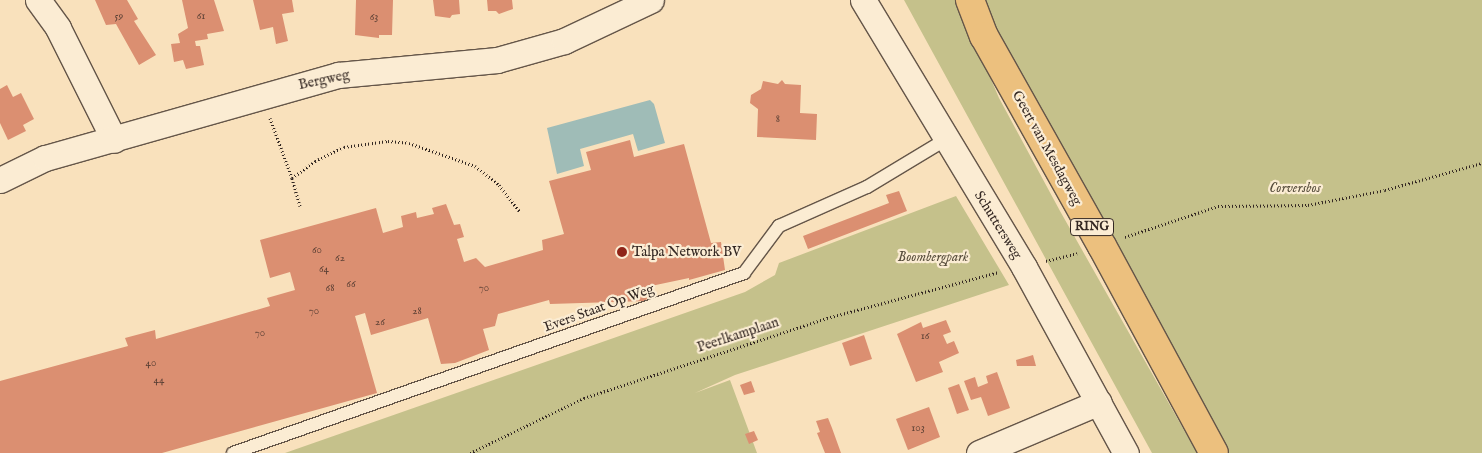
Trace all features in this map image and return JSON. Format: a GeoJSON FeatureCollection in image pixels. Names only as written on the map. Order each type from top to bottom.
{"type":"FeatureCollection","features":[{"type":"Feature","properties":{"kind":"main road","name":"Geert van Mesdagweg"},"geometry":{"type":"LineString","coordinates":[[970,0],[984,36],[1102,246],[1214,453]]}},
{"type":"Feature","properties":{"kind":"street"},"geometry":{"type":"LineString","coordinates":[[38,0],[58,28],[114,140]]}},
{"type":"Feature","properties":{"kind":"street","name":"Schuttersweg"},"geometry":{"type":"LineString","coordinates":[[863,0],[945,140],[1024,267],[1100,402],[1126,453]]}},
{"type":"Feature","properties":{"kind":"street","name":"Bergweg"},"geometry":{"type":"LineString","coordinates":[[0,180],[45,158],[338,75],[497,60],[564,41],[635,3]]}},
{"type":"Feature","properties":{"kind":"street"},"geometry":{"type":"LineString","coordinates":[[979,453],[1100,402]]}},
{"type":"Feature","properties":{"kind":"lane","name":"Evers Staat Op Weg"},"geometry":{"type":"LineString","coordinates":[[233,453],[744,272],[779,226],[867,187],[945,140]]}},
{"type":"Feature","properties":{"kind":"path"},"geometry":{"type":"LineString","coordinates":[[262,96],[292,178],[300,206]]}},
{"type":"Feature","properties":{"kind":"path"},"geometry":{"type":"LineString","coordinates":[[292,178],[315,161],[350,146],[388,141],[409,143],[475,166],[498,185],[518,211]]}},
{"type":"Feature","properties":{"kind":"path","name":"Peerlkamplaan"},"geometry":{"type":"LineString","coordinates":[[470,453],[584,398],[828,318],[1102,246],[1218,206],[1308,205],[1385,190],[1482,163]]}},
{"type":"Feature","properties":{"kind":"green space"},"geometry":{"type":"Polygon","coordinates":[[[904,0],[957,0],[999,98],[1060,211],[1197,453],[1152,453],[904,0]]]}},
{"type":"Feature","properties":{"kind":"green space","name":"Corversbos"},"geometry":{"type":"Polygon","coordinates":[[[978,0],[1482,0],[1482,453],[1229,453],[978,0]]]}},
{"type":"Feature","properties":{"kind":"green space","name":"Boombergpark"},"geometry":{"type":"Polygon","coordinates":[[[956,196],[1009,285],[735,375],[695,393],[730,380],[757,453],[285,453],[745,292],[775,275],[779,263],[956,196]]]}},
{"type":"Feature","properties":{"kind":"water"},"geometry":{"type":"Polygon","coordinates":[[[650,100],[654,104],[665,143],[638,151],[633,134],[580,149],[584,166],[557,174],[547,128],[650,100]]]}},
{"type":"Feature","properties":{"kind":"building"},"geometry":{"type":"Polygon","coordinates":[[[95,0],[127,0],[138,19],[134,21],[156,55],[139,65],[116,24],[106,25],[95,0]]]}},
{"type":"Feature","properties":{"kind":"building"},"geometry":{"type":"Polygon","coordinates":[[[182,0],[214,0],[224,31],[207,34],[208,39],[195,41],[196,46],[200,46],[204,65],[186,69],[183,60],[174,62],[171,44],[180,43],[178,34],[188,28],[182,0]]]}},
{"type":"Feature","properties":{"kind":"building"},"geometry":{"type":"Polygon","coordinates":[[[253,0],[292,0],[294,12],[282,14],[288,41],[276,44],[273,27],[260,30],[253,0]]]}},
{"type":"Feature","properties":{"kind":"building"},"geometry":{"type":"Polygon","coordinates":[[[356,0],[393,0],[392,35],[379,35],[379,38],[355,35],[356,0]]]}},
{"type":"Feature","properties":{"kind":"building"},"geometry":{"type":"Polygon","coordinates":[[[433,0],[459,0],[460,14],[452,15],[450,18],[435,16],[433,0]]]}},
{"type":"Feature","properties":{"kind":"building"},"geometry":{"type":"Polygon","coordinates":[[[487,0],[512,0],[513,9],[499,14],[496,11],[488,11],[487,0]]]}},
{"type":"Feature","properties":{"kind":"building"},"geometry":{"type":"Polygon","coordinates":[[[782,80],[785,84],[801,85],[800,113],[817,114],[816,140],[757,137],[758,109],[750,103],[751,95],[761,89],[763,81],[778,84],[782,80]]]}},
{"type":"Feature","properties":{"kind":"building"},"geometry":{"type":"Polygon","coordinates":[[[7,85],[13,97],[21,93],[34,119],[23,125],[26,131],[8,140],[0,123],[0,89],[7,85]]]}},
{"type":"Feature","properties":{"kind":"building"},"geometry":{"type":"Polygon","coordinates":[[[630,140],[634,157],[684,144],[711,243],[721,242],[725,270],[689,280],[689,278],[651,286],[646,301],[550,304],[549,300],[498,314],[495,326],[483,329],[489,350],[455,363],[441,364],[428,318],[371,335],[365,313],[355,316],[377,393],[162,453],[0,453],[0,381],[128,346],[125,338],[155,330],[156,339],[270,306],[267,298],[295,290],[290,272],[270,278],[260,240],[376,208],[383,233],[403,227],[401,216],[416,212],[417,218],[434,214],[432,208],[446,204],[454,225],[460,224],[464,237],[457,239],[464,262],[476,258],[485,267],[543,250],[542,240],[564,234],[549,181],[591,170],[586,152],[630,140]]]}},
{"type":"Feature","properties":{"kind":"building"},"geometry":{"type":"Polygon","coordinates":[[[899,191],[907,211],[808,249],[803,236],[889,203],[886,195],[899,191]]]}},
{"type":"Feature","properties":{"kind":"building"},"geometry":{"type":"Polygon","coordinates":[[[946,320],[951,332],[943,335],[947,344],[954,341],[959,353],[939,362],[943,372],[916,382],[897,334],[921,322],[923,328],[946,320]]]}},
{"type":"Feature","properties":{"kind":"building"},"geometry":{"type":"Polygon","coordinates":[[[864,335],[872,359],[850,366],[842,343],[864,335]]]}},
{"type":"Feature","properties":{"kind":"building"},"geometry":{"type":"Polygon","coordinates":[[[1033,355],[1036,366],[1017,366],[1016,360],[1033,355]]]}},
{"type":"Feature","properties":{"kind":"building"},"geometry":{"type":"Polygon","coordinates":[[[997,372],[1010,408],[988,416],[981,397],[971,400],[964,381],[975,377],[978,387],[988,383],[986,376],[997,372]]]}},
{"type":"Feature","properties":{"kind":"building"},"geometry":{"type":"Polygon","coordinates":[[[751,381],[755,392],[744,395],[740,385],[751,381]]]}},
{"type":"Feature","properties":{"kind":"building"},"geometry":{"type":"Polygon","coordinates":[[[959,384],[969,410],[957,414],[948,388],[959,384]]]}},
{"type":"Feature","properties":{"kind":"building"},"geometry":{"type":"Polygon","coordinates":[[[929,407],[940,437],[908,450],[896,419],[929,407]]]}},
{"type":"Feature","properties":{"kind":"building"},"geometry":{"type":"Polygon","coordinates":[[[828,418],[841,453],[825,453],[817,433],[820,432],[816,421],[828,418]]]}},
{"type":"Feature","properties":{"kind":"building"},"geometry":{"type":"Polygon","coordinates":[[[754,431],[758,440],[749,444],[745,434],[754,431]]]}},
{"type":"Feature","properties":{"kind":"place","name":"Talpa Network BV"},"geometry":{"type":"Point","coordinates":[622,252]}}]}
